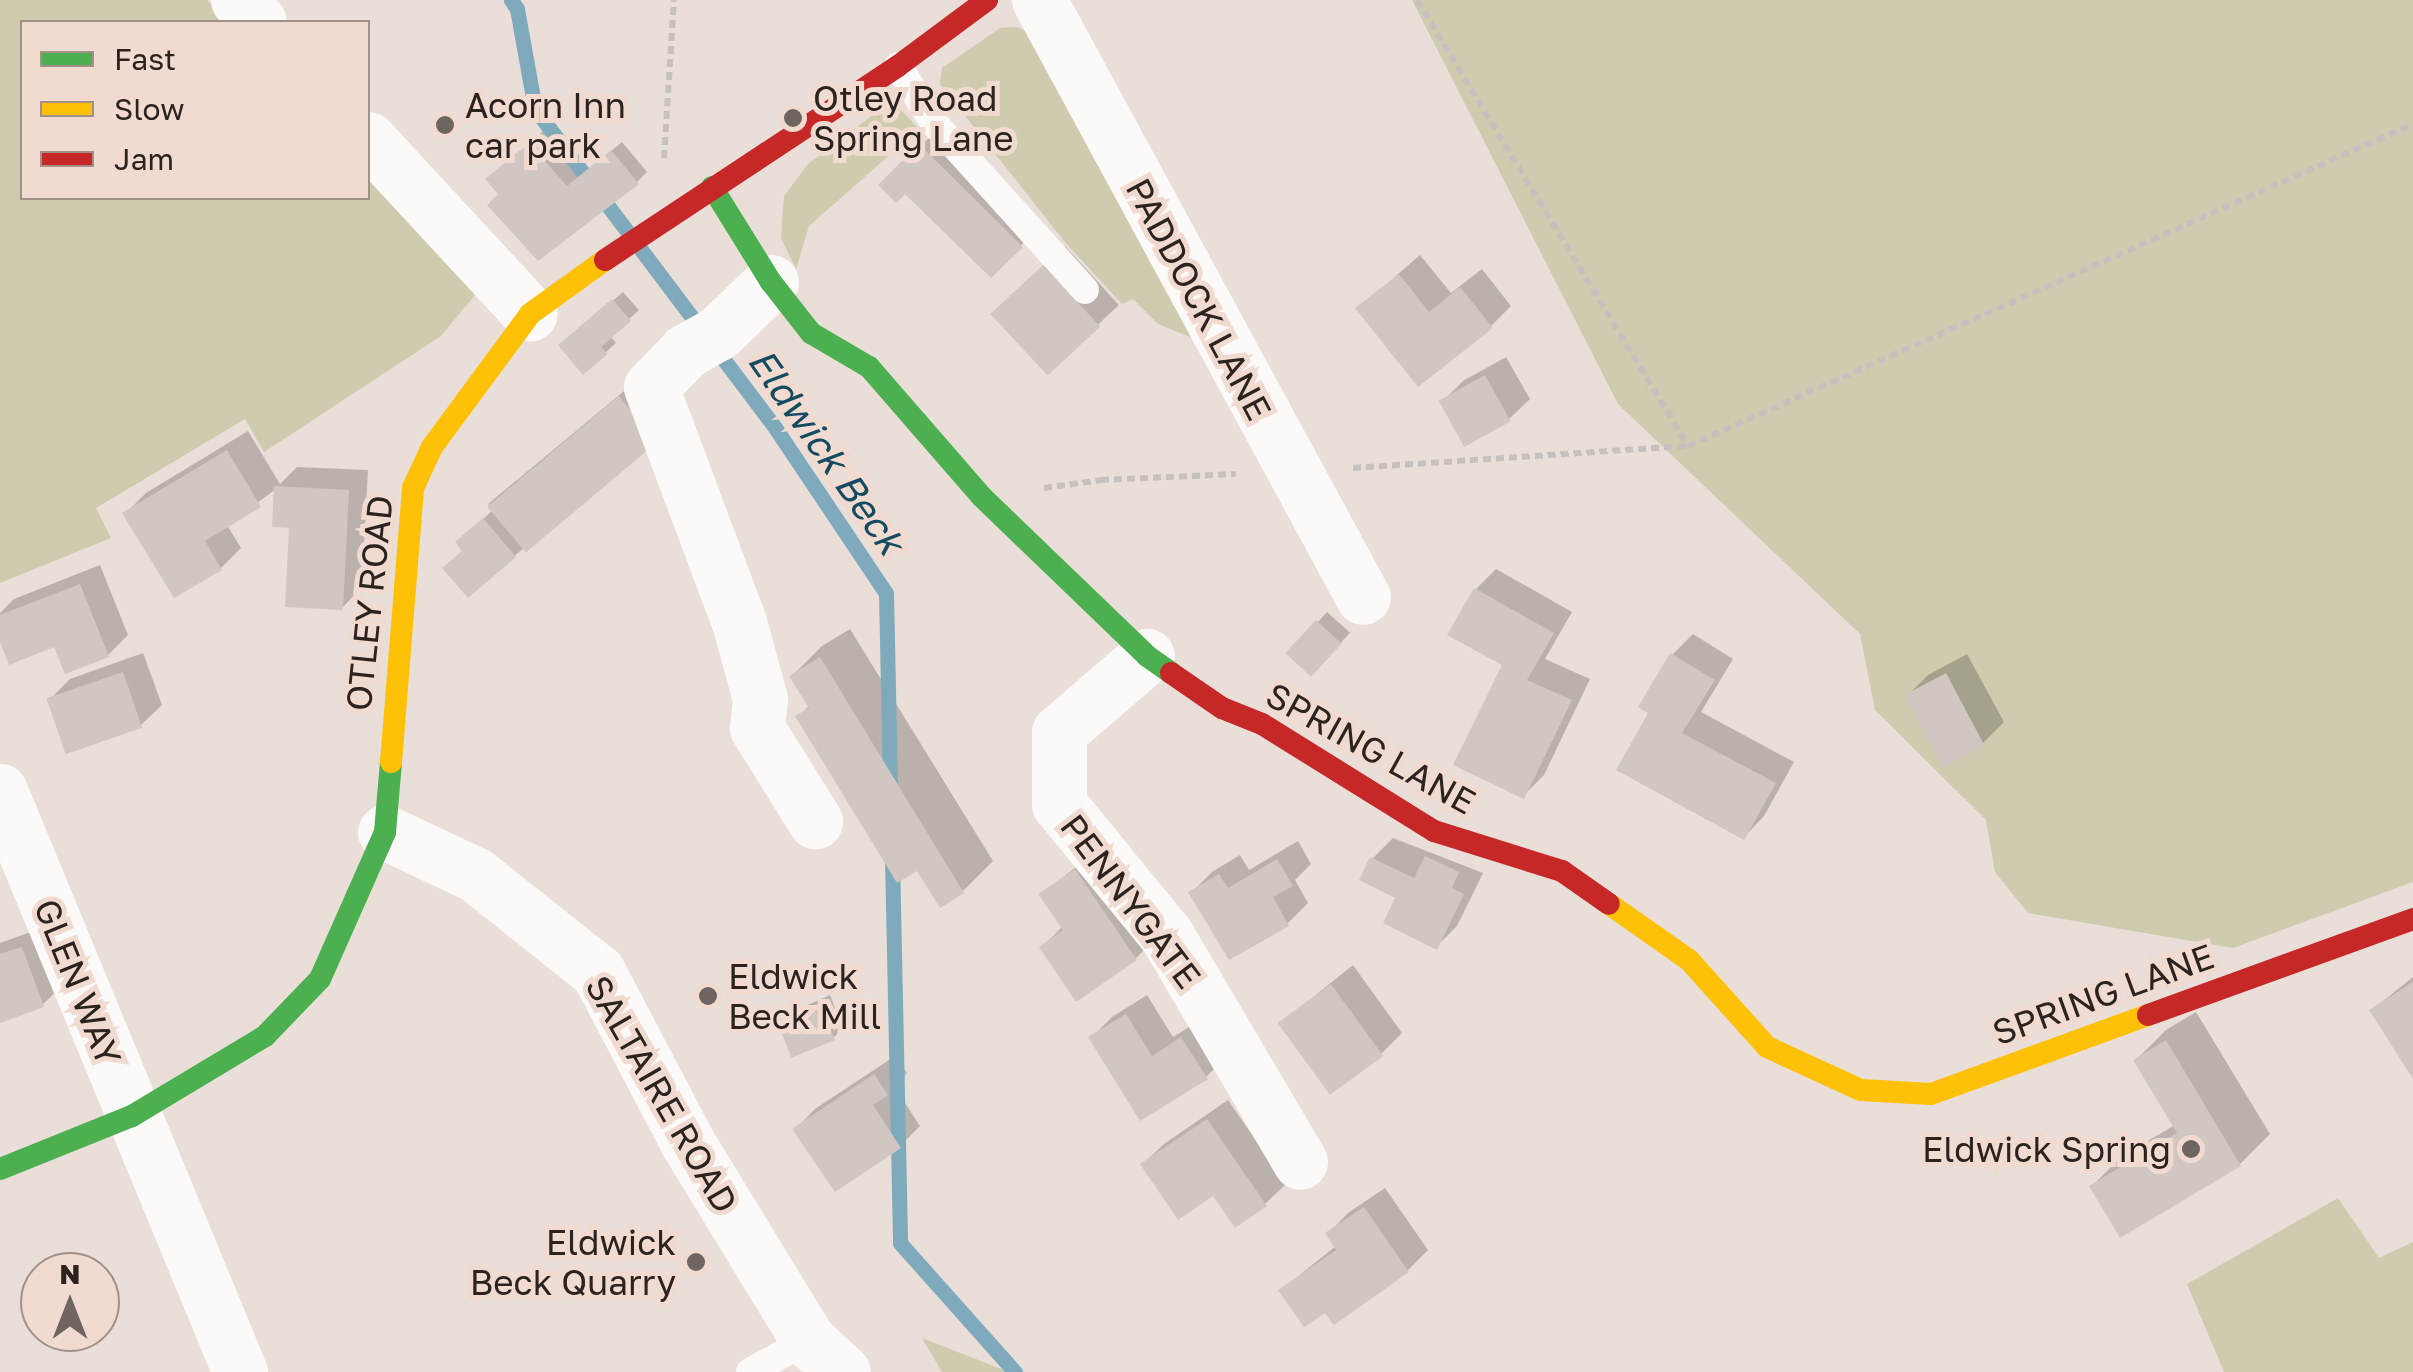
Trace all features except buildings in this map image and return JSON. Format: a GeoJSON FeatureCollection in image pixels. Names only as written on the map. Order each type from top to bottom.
{"type":"FeatureCollection","features":[{"type":"Feature","properties":{"kind":"street"},"geometry":{"type":"LineString","coordinates":[[238,0],[256,20]]}},
{"type":"Feature","properties":{"kind":"street","name":"OTLEY ROAD"},"geometry":{"type":"LineString","coordinates":[[0,1169],[132,1116],[265,1036],[320,979],[384,832],[413,488],[432,447],[530,314],[650,228],[898,66],[988,0]]}},
{"type":"Feature","properties":{"kind":"street","name":"PADDOCK LANE"},"geometry":{"type":"LineString","coordinates":[[1039,0],[1363,597]]}},
{"type":"Feature","properties":{"kind":"street"},"geometry":{"type":"LineString","coordinates":[[370,141],[530,314]]}},
{"type":"Feature","properties":{"kind":"street","name":"SPRING LANE"},"geometry":{"type":"LineString","coordinates":[[712,187],[772,282],[811,332],[870,367],[982,496],[1147,656],[1222,708],[1262,724],[1434,831],[1562,872],[1688,960],[1768,1047],[1860,1090],[1931,1094],[2413,920]]}},
{"type":"Feature","properties":{"kind":"street"},"geometry":{"type":"LineString","coordinates":[[772,282],[651,387],[739,622],[760,698],[757,728],[815,820]]}},
{"type":"Feature","properties":{"kind":"street","name":"PENNYGATE"},"geometry":{"type":"LineString","coordinates":[[1147,656],[1058,732],[1058,804],[1166,936],[1300,1162]]}},
{"type":"Feature","properties":{"kind":"street","name":"GLEN WAY"},"geometry":{"type":"LineString","coordinates":[[0,792],[240,1372]]}},
{"type":"Feature","properties":{"kind":"street","name":"SALTAIRE ROAD"},"geometry":{"type":"LineString","coordinates":[[384,832],[476,875],[598,972],[689,1146],[825,1356]]}},
{"type":"Feature","properties":{"kind":"lane"},"geometry":{"type":"LineString","coordinates":[[898,66],[934,123],[1085,290]]}},
{"type":"Feature","properties":{"kind":"lane"},"geometry":{"type":"LineString","coordinates":[[750,1372],[825,1356]]}},
{"type":"Feature","properties":{"kind":"path"},"geometry":{"type":"LineString","coordinates":[[674,0],[670,107],[660,180],[678,210]]}},
{"type":"Feature","properties":{"kind":"path"},"geometry":{"type":"LineString","coordinates":[[1417,0],[1688,446],[2413,124]]}},
{"type":"Feature","properties":{"kind":"shaded area"},"geometry":{"type":"Polygon","coordinates":[[[0,0],[207,0],[226,20],[20,20],[20,200],[370,200],[370,172],[475,295],[441,336],[264,452],[245,419],[96,508],[111,538],[0,583],[0,0]]]}},
{"type":"Feature","properties":{"kind":"shaded area"},"geometry":{"type":"Polygon","coordinates":[[[1412,0],[2413,0],[2413,882],[2233,948],[2028,913],[1995,872],[1986,820],[1875,710],[1860,634],[1618,404],[1412,0]]]}},
{"type":"Feature","properties":{"kind":"shaded area"},"geometry":{"type":"Polygon","coordinates":[[[1000,28],[1024,30],[1202,342],[1158,324],[1133,299],[1122,304],[1064,241],[940,84],[942,68],[1000,28]]]}},
{"type":"Feature","properties":{"kind":"shaded area"},"geometry":{"type":"Polygon","coordinates":[[[882,108],[899,108],[919,129],[809,226],[796,269],[781,238],[784,196],[808,164],[882,108]]]}},
{"type":"Feature","properties":{"kind":"shaded area"},"geometry":{"type":"Polygon","coordinates":[[[2338,1198],[2379,1258],[2413,1242],[2413,1372],[2224,1372],[2187,1284],[2338,1198]]]}},
{"type":"Feature","properties":{"kind":"shaded area"},"geometry":{"type":"Polygon","coordinates":[[[922,1338],[1009,1372],[942,1372],[922,1338]]]}},
{"type":"Feature","properties":{"kind":"waterway","name":"Eldwick Beck"},"geometry":{"type":"LineString","coordinates":[[511,0],[517,9],[535,109],[774,426],[886,593],[890,788]]}},
{"type":"Feature","properties":{"kind":"waterway","name":"Eldwick Beck"},"geometry":{"type":"LineString","coordinates":[[892,856],[900,1243],[1015,1372]]}},
{"type":"Feature","properties":{"kind":"traffic: fast"},"geometry":{"type":"LineString","coordinates":[[712,187],[771,282],[811,333],[869,367],[982,497],[1147,656],[1171,673]]}},
{"type":"Feature","properties":{"kind":"traffic: fast"},"geometry":{"type":"LineString","coordinates":[[0,1169],[132,1116],[265,1036],[320,979],[385,832],[391,762]]}},
{"type":"Feature","properties":{"kind":"traffic: slow"},"geometry":{"type":"LineString","coordinates":[[391,762],[413,488],[432,447],[530,314],[605,260]]}},
{"type":"Feature","properties":{"kind":"traffic: slow"},"geometry":{"type":"LineString","coordinates":[[1609,904],[1689,960],[1767,1047],[1861,1090],[1931,1094],[2148,1015]]}},
{"type":"Feature","properties":{"kind":"traffic: jam"},"geometry":{"type":"LineString","coordinates":[[605,260],[898,66],[987,0]]}},
{"type":"Feature","properties":{"kind":"traffic: jam"},"geometry":{"type":"LineString","coordinates":[[1171,673],[1222,708],[1262,724],[1434,831],[1562,871],[1609,904]]}},
{"type":"Feature","properties":{"kind":"traffic: jam"},"geometry":{"type":"LineString","coordinates":[[2148,1015],[2413,919]]}},
{"type":"Feature","properties":{"kind":"place","name":"Otley Road Spring Lane"},"geometry":{"type":"Point","coordinates":[793,118]}},
{"type":"Feature","properties":{"kind":"place","name":"Acorn Inn car park"},"geometry":{"type":"Point","coordinates":[445,125]}},
{"type":"Feature","properties":{"kind":"place","name":"Eldwick Beck Mill"},"geometry":{"type":"Point","coordinates":[708,996]}},
{"type":"Feature","properties":{"kind":"place","name":"Eldwick Spring"},"geometry":{"type":"Point","coordinates":[2191,1149]}},
{"type":"Feature","properties":{"kind":"place","name":"Eldwick Beck Quarry"},"geometry":{"type":"Point","coordinates":[696,1262]}}]}
